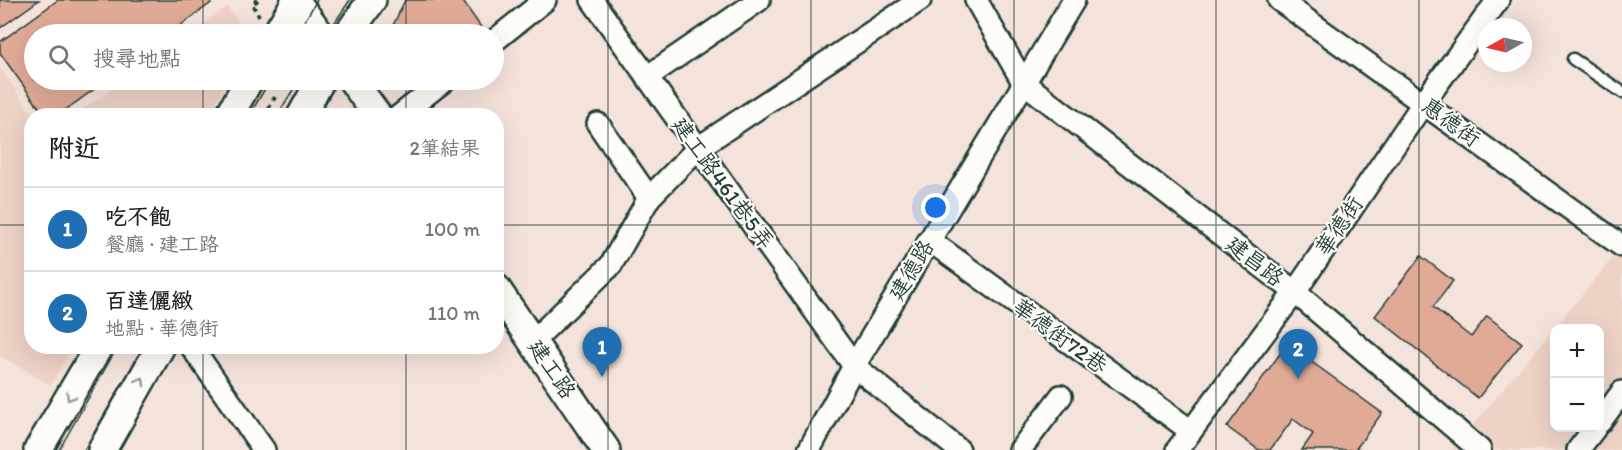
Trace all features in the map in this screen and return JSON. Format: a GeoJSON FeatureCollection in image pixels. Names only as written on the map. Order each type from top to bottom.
{"type":"FeatureCollection","features":[{"type":"Feature","properties":{"kind":"street"},"geometry":{"type":"LineString","coordinates":[[282,24],[296,0],[313,24]]}},
{"type":"Feature","properties":{"kind":"street"},"geometry":{"type":"LineString","coordinates":[[355,24],[372,0]]}},
{"type":"Feature","properties":{"kind":"street"},"geometry":{"type":"LineString","coordinates":[[504,33],[545,0]]}},
{"type":"Feature","properties":{"kind":"street"},"geometry":{"type":"LineString","coordinates":[[647,77],[759,0]]}},
{"type":"Feature","properties":{"kind":"street"},"geometry":{"type":"LineString","coordinates":[[533,341],[611,265],[649,198],[698,148],[920,0]]}},
{"type":"Feature","properties":{"kind":"street"},"geometry":{"type":"LineString","coordinates":[[976,0],[1023,82]]}},
{"type":"Feature","properties":{"kind":"street","name":"建德路"},"geometry":{"type":"LineString","coordinates":[[809,450],[854,366],[1074,0]]}},
{"type":"Feature","properties":{"kind":"street","name":"惠德街"},"geometry":{"type":"LineString","coordinates":[[1279,0],[1622,246]]}},
{"type":"Feature","properties":{"kind":"street","name":"華德街"},"geometry":{"type":"LineString","coordinates":[[1177,450],[1295,292],[1424,102],[1498,0]]}},
{"type":"Feature","properties":{"kind":"street","name":"建工路461巷5弄"},"geometry":{"type":"LineString","coordinates":[[598,2],[647,77],[854,366],[959,450]]}},
{"type":"Feature","properties":{"kind":"street","name":"建昌路"},"geometry":{"type":"LineString","coordinates":[[1023,82],[1295,292],[1480,450]]}},
{"type":"Feature","properties":{"kind":"street"},"geometry":{"type":"LineString","coordinates":[[237,108],[256,90]]}},
{"type":"Feature","properties":{"kind":"street"},"geometry":{"type":"LineString","coordinates":[[295,108],[312,90]]}},
{"type":"Feature","properties":{"kind":"street"},"geometry":{"type":"LineString","coordinates":[[359,90],[372,108]]}},
{"type":"Feature","properties":{"kind":"street"},"geometry":{"type":"LineString","coordinates":[[409,108],[432,90]]}},
{"type":"Feature","properties":{"kind":"street"},"geometry":{"type":"LineString","coordinates":[[598,124],[649,198]]}},
{"type":"Feature","properties":{"kind":"street","name":"華德街72巷"},"geometry":{"type":"LineString","coordinates":[[929,240],[1191,431]]}},
{"type":"Feature","properties":{"kind":"street","name":"建工路"},"geometry":{"type":"LineString","coordinates":[[504,299],[606,450]]}},
{"type":"Feature","properties":{"kind":"street"},"geometry":{"type":"LineString","coordinates":[[38,450],[94,354]]}},
{"type":"Feature","properties":{"kind":"street"},"geometry":{"type":"LineString","coordinates":[[102,450],[156,354]]}},
{"type":"Feature","properties":{"kind":"street"},"geometry":{"type":"LineString","coordinates":[[197,354],[264,450]]}},
{"type":"Feature","properties":{"kind":"street"},"geometry":{"type":"LineString","coordinates":[[1604,415],[1622,392]]}},
{"type":"Feature","properties":{"kind":"street"},"geometry":{"type":"LineString","coordinates":[[1020,450],[1061,396]]}},
{"type":"Feature","properties":{"kind":"street"},"geometry":{"type":"LineString","coordinates":[[1578,450],[1592,432]]}},
{"type":"Feature","properties":{"kind":"lane"},"geometry":{"type":"LineString","coordinates":[[1573,59],[1622,92]]}},
{"type":"Feature","properties":{"kind":"path"},"geometry":{"type":"LineString","coordinates":[[265,90],[290,108]]}},
{"type":"Feature","properties":{"kind":"path"},"geometry":{"type":"LineString","coordinates":[[269,108],[275,97]]}},
{"type":"Feature","properties":{"kind":"shaded area"},"geometry":{"type":"Polygon","coordinates":[[[227,7],[240,24],[203,24],[227,7]]]}},
{"type":"Feature","properties":{"kind":"shaded area"},"geometry":{"type":"Polygon","coordinates":[[[0,68],[28,108],[24,108],[24,354],[69,354],[51,385],[0,356],[0,68]]]}},
{"type":"Feature","properties":{"kind":"shaded area"},"geometry":{"type":"Polygon","coordinates":[[[111,90],[223,90],[212,108],[85,108],[111,90]]]}},
{"type":"Feature","properties":{"kind":"shaded area"},"geometry":{"type":"Polygon","coordinates":[[[1622,247],[1622,450],[1452,450],[1550,333],[1550,432],[1604,432],[1604,324],[1557,324],[1622,247]]]}},
{"type":"Feature","properties":{"kind":"building"},"geometry":{"type":"Polygon","coordinates":[[[0,0],[39,0],[0,28],[0,0]]]}},
{"type":"Feature","properties":{"kind":"building"},"geometry":{"type":"Polygon","coordinates":[[[58,0],[209,0],[211,3],[183,24],[25,24],[58,0]]]}},
{"type":"Feature","properties":{"kind":"building"},"geometry":{"type":"Polygon","coordinates":[[[405,0],[462,0],[479,24],[394,24],[405,0]]]}},
{"type":"Feature","properties":{"kind":"building"},"geometry":{"type":"Polygon","coordinates":[[[24,25],[24,87],[0,53],[0,42],[24,25]]]}},
{"type":"Feature","properties":{"kind":"building"},"geometry":{"type":"Polygon","coordinates":[[[26,90],[93,90],[68,108],[39,108],[26,90]]]}},
{"type":"Feature","properties":{"kind":"building"},"geometry":{"type":"Polygon","coordinates":[[[1421,256],[1453,281],[1433,307],[1471,337],[1487,316],[1522,343],[1478,398],[1375,316],[1421,256]]]}},
{"type":"Feature","properties":{"kind":"building"},"geometry":{"type":"Polygon","coordinates":[[[1287,344],[1382,413],[1355,450],[1302,450],[1313,434],[1293,419],[1270,450],[1259,450],[1227,427],[1287,344]]]}},
{"type":"Feature","properties":{"kind":"tram line"},"geometry":{"type":"LineString","coordinates":[[303,24],[317,0]]}},
{"type":"Feature","properties":{"kind":"tram line"},"geometry":{"type":"LineString","coordinates":[[334,24],[350,0]]}},
{"type":"Feature","properties":{"kind":"tram line"},"geometry":{"type":"LineString","coordinates":[[254,108],[264,90]]}},
{"type":"Feature","properties":{"kind":"tram line"},"geometry":{"type":"LineString","coordinates":[[282,108],[293,90]]}},
{"type":"Feature","properties":{"kind":"tram line"},"geometry":{"type":"LineString","coordinates":[[59,450],[113,354]]}},
{"type":"Feature","properties":{"kind":"tram line"},"geometry":{"type":"LineString","coordinates":[[84,450],[139,354]]}},
{"type":"Feature","properties":{"kind":"place","name":"吃不飽"},"geometry":{"type":"Point","coordinates":[602,377]}},
{"type":"Feature","properties":{"kind":"place","name":"百達儷緻"},"geometry":{"type":"Point","coordinates":[1298,379]}}]}
